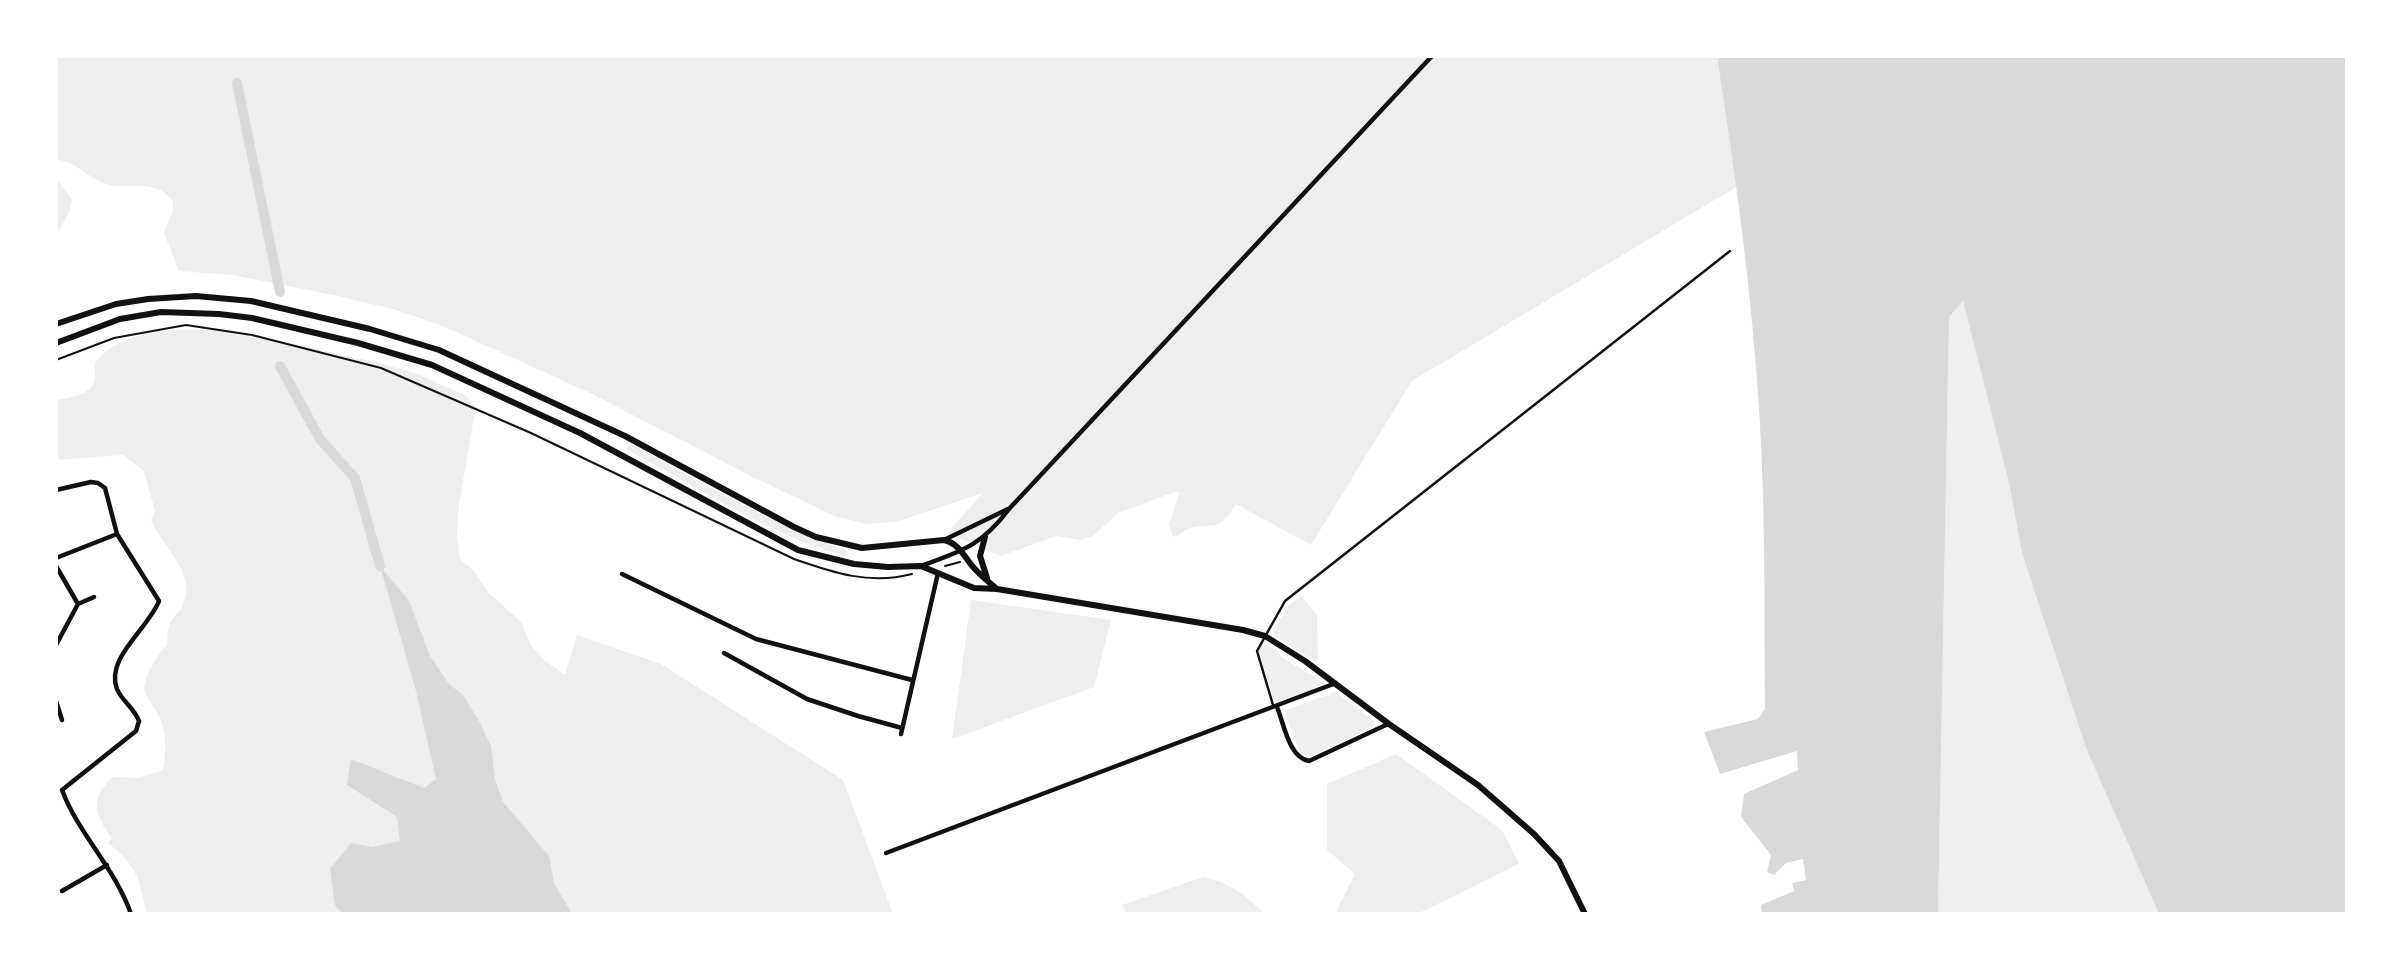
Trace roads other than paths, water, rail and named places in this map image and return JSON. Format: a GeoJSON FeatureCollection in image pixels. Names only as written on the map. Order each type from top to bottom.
{"type":"FeatureCollection","features":[{"type":"Feature","properties":{"kind":"main road"},"geometry":{"type":"LineString","coordinates":[[56,324],[116,304],[148,299],[218,297],[251,301],[398,337],[439,351],[625,436],[816,537],[862,548],[944,540],[957,545],[967,560],[997,589]]}},
{"type":"Feature","properties":{"kind":"main road"},"geometry":{"type":"LineString","coordinates":[[56,343],[138,315],[162,312],[253,318],[432,365],[580,433],[798,550],[854,564],[921,566],[974,588],[997,589],[1243,630],[1265,636],[1478,785],[1534,834],[1559,862],[1585,914]]}},
{"type":"Feature","properties":{"kind":"main road"},"geometry":{"type":"LineString","coordinates":[[985,537],[980,556],[989,583]]}},
{"type":"Feature","properties":{"kind":"street"},"geometry":{"type":"LineString","coordinates":[[921,566],[961,551],[985,537],[1432,56]]}},
{"type":"Feature","properties":{"kind":"street"},"geometry":{"type":"LineString","coordinates":[[56,490],[91,482],[105,488],[117,534],[159,601],[155,612],[116,662],[114,678],[118,691],[135,711],[139,721],[136,730],[56,794]]}},
{"type":"Feature","properties":{"kind":"street"},"geometry":{"type":"LineString","coordinates":[[944,540],[1009,509]]}},
{"type":"Feature","properties":{"kind":"street"},"geometry":{"type":"LineString","coordinates":[[56,558],[117,534]]}},
{"type":"Feature","properties":{"kind":"street"},"geometry":{"type":"LineString","coordinates":[[56,566],[78,604]]}},
{"type":"Feature","properties":{"kind":"street"},"geometry":{"type":"LineString","coordinates":[[724,653],[807,699],[902,731],[934,572]]}},
{"type":"Feature","properties":{"kind":"street"},"geometry":{"type":"LineString","coordinates":[[622,574],[757,639],[912,680]]}},
{"type":"Feature","properties":{"kind":"street"},"geometry":{"type":"LineString","coordinates":[[56,645],[78,604],[94,597]]}},
{"type":"Feature","properties":{"kind":"street"},"geometry":{"type":"LineString","coordinates":[[886,853],[1336,684]]}},
{"type":"Feature","properties":{"kind":"street"},"geometry":{"type":"LineString","coordinates":[[56,701],[62,720]]}},
{"type":"Feature","properties":{"kind":"street"},"geometry":{"type":"LineString","coordinates":[[1276,708],[1294,753],[1304,761],[1389,723]]}},
{"type":"Feature","properties":{"kind":"street"},"geometry":{"type":"LineString","coordinates":[[62,790],[70,811],[107,865],[131,914]]}},
{"type":"Feature","properties":{"kind":"street"},"geometry":{"type":"LineString","coordinates":[[62,891],[107,865]]}},
{"type":"Feature","properties":{"kind":"lane"},"geometry":{"type":"LineString","coordinates":[[1276,708],[1256,651],[1284,601],[1730,251]]}},
{"type":"Feature","properties":{"kind":"waterway"},"geometry":{"type":"LineString","coordinates":[[237,83],[280,292]]}},
{"type":"Feature","properties":{"kind":"waterway"},"geometry":{"type":"LineString","coordinates":[[280,366],[320,439],[355,478],[380,566]]}}]}
